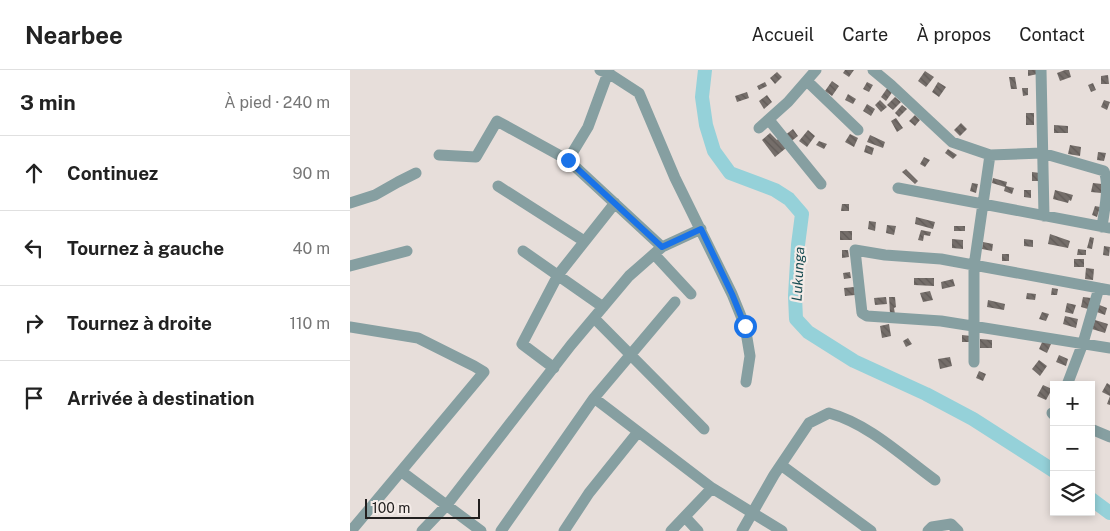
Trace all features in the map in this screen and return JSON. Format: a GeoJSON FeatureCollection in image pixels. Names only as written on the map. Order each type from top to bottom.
{"type":"FeatureCollection","features":[{"type":"Feature","properties":{"kind":"street"},"geometry":{"type":"LineString","coordinates":[[759,128],[769,120],[816,70]]}},
{"type":"Feature","properties":{"kind":"street"},"geometry":{"type":"LineString","coordinates":[[873,70],[952,142],[990,156],[1042,153],[1104,171],[1108,188],[1106,228],[898,188]]}},
{"type":"Feature","properties":{"kind":"street"},"geometry":{"type":"LineString","coordinates":[[1041,70],[1044,216]]}},
{"type":"Feature","properties":{"kind":"street"},"geometry":{"type":"LineString","coordinates":[[568,160],[588,127],[606,71],[639,93],[674,178],[701,229],[745,326],[750,356],[746,382]]}},
{"type":"Feature","properties":{"kind":"street"},"geometry":{"type":"LineString","coordinates":[[808,80],[858,130]]}},
{"type":"Feature","properties":{"kind":"street"},"geometry":{"type":"LineString","coordinates":[[769,120],[821,184]]}},
{"type":"Feature","properties":{"kind":"street"},"geometry":{"type":"LineString","coordinates":[[439,155],[476,157],[497,121],[568,160],[615,203],[658,250],[691,294]]}},
{"type":"Feature","properties":{"kind":"street"},"geometry":{"type":"LineString","coordinates":[[974,362],[974,266],[990,156]]}},
{"type":"Feature","properties":{"kind":"street"},"geometry":{"type":"LineString","coordinates":[[350,203],[375,195],[416,174]]}},
{"type":"Feature","properties":{"kind":"street"},"geometry":{"type":"LineString","coordinates":[[498,186],[584,241]]}},
{"type":"Feature","properties":{"kind":"street"},"geometry":{"type":"LineString","coordinates":[[554,368],[522,344],[558,275],[615,203]]}},
{"type":"Feature","properties":{"kind":"street"},"geometry":{"type":"LineString","coordinates":[[422,531],[446,506],[629,276],[658,250],[701,229]]}},
{"type":"Feature","properties":{"kind":"street"},"geometry":{"type":"LineString","coordinates":[[1068,381],[1083,343],[1104,289],[941,259],[885,255],[856,250],[862,313],[867,316],[941,321],[1083,343],[1110,348]]}},
{"type":"Feature","properties":{"kind":"street"},"geometry":{"type":"LineString","coordinates":[[350,266],[407,251]]}},
{"type":"Feature","properties":{"kind":"street"},"geometry":{"type":"LineString","coordinates":[[524,251],[603,308]]}},
{"type":"Feature","properties":{"kind":"street"},"geometry":{"type":"LineString","coordinates":[[501,531],[594,398],[675,302]]}},
{"type":"Feature","properties":{"kind":"street"},"geometry":{"type":"LineString","coordinates":[[594,318],[704,429]]}},
{"type":"Feature","properties":{"kind":"street"},"geometry":{"type":"LineString","coordinates":[[350,327],[418,338],[484,372],[351,531]]}},
{"type":"Feature","properties":{"kind":"street"},"geometry":{"type":"LineString","coordinates":[[594,398],[712,488],[782,531]]}},
{"type":"Feature","properties":{"kind":"street"},"geometry":{"type":"LineString","coordinates":[[742,531],[781,464],[809,423],[829,413],[844,417],[863,426],[935,480]]}},
{"type":"Feature","properties":{"kind":"street"},"geometry":{"type":"LineString","coordinates":[[1095,431],[1110,437]]}},
{"type":"Feature","properties":{"kind":"street"},"geometry":{"type":"LineString","coordinates":[[564,531],[588,493],[638,432]]}},
{"type":"Feature","properties":{"kind":"street"},"geometry":{"type":"LineString","coordinates":[[781,464],[871,531]]}},
{"type":"Feature","properties":{"kind":"street"},"geometry":{"type":"LineString","coordinates":[[402,472],[481,531]]}},
{"type":"Feature","properties":{"kind":"street"},"geometry":{"type":"LineString","coordinates":[[671,531],[712,488]]}},
{"type":"Feature","properties":{"kind":"street"},"geometry":{"type":"LineString","coordinates":[[685,516],[698,531]]}},
{"type":"Feature","properties":{"kind":"street"},"geometry":{"type":"LineString","coordinates":[[930,529],[951,524],[958,531]]}},
{"type":"Feature","properties":{"kind":"building"},"geometry":{"type":"Polygon","coordinates":[[[845,70],[854,70],[849,77],[843,73],[845,70]]]}},
{"type":"Feature","properties":{"kind":"building"},"geometry":{"type":"Polygon","coordinates":[[[1028,70],[1038,70],[1038,74],[1028,76],[1028,70]]]}},
{"type":"Feature","properties":{"kind":"building"},"geometry":{"type":"Polygon","coordinates":[[[1069,70],[1071,77],[1060,81],[1057,73],[1069,70]]]}},
{"type":"Feature","properties":{"kind":"building"},"geometry":{"type":"Polygon","coordinates":[[[925,71],[934,77],[926,87],[918,81],[925,71]]]}},
{"type":"Feature","properties":{"kind":"building"},"geometry":{"type":"Polygon","coordinates":[[[777,72],[782,77],[775,84],[770,78],[777,72]]]}},
{"type":"Feature","properties":{"kind":"building"},"geometry":{"type":"Polygon","coordinates":[[[1108,75],[1109,84],[1101,84],[1101,76],[1108,75]]]}},
{"type":"Feature","properties":{"kind":"building"},"geometry":{"type":"Polygon","coordinates":[[[1009,77],[1015,77],[1017,89],[1011,89],[1009,77]]]}},
{"type":"Feature","properties":{"kind":"building"},"geometry":{"type":"Polygon","coordinates":[[[832,81],[839,86],[832,96],[825,91],[832,81]]]}},
{"type":"Feature","properties":{"kind":"building"},"geometry":{"type":"Polygon","coordinates":[[[765,82],[767,86],[759,90],[757,86],[765,82]]]}},
{"type":"Feature","properties":{"kind":"building"},"geometry":{"type":"Polygon","coordinates":[[[867,82],[873,85],[869,92],[863,89],[867,82]]]}},
{"type":"Feature","properties":{"kind":"building"},"geometry":{"type":"Polygon","coordinates":[[[938,82],[946,87],[939,97],[932,92],[938,82]]]}},
{"type":"Feature","properties":{"kind":"building"},"geometry":{"type":"Polygon","coordinates":[[[1093,83],[1096,90],[1091,92],[1088,85],[1093,83]]]}},
{"type":"Feature","properties":{"kind":"building"},"geometry":{"type":"Polygon","coordinates":[[[888,87],[893,91],[886,101],[881,97],[888,87]]]}},
{"type":"Feature","properties":{"kind":"building"},"geometry":{"type":"Polygon","coordinates":[[[1022,88],[1028,88],[1028,95],[1023,96],[1022,88]]]}},
{"type":"Feature","properties":{"kind":"building"},"geometry":{"type":"Polygon","coordinates":[[[747,92],[749,98],[737,102],[735,96],[747,92]]]}},
{"type":"Feature","properties":{"kind":"building"},"geometry":{"type":"Polygon","coordinates":[[[848,94],[856,99],[853,104],[845,100],[848,94]]]}},
{"type":"Feature","properties":{"kind":"building"},"geometry":{"type":"Polygon","coordinates":[[[767,95],[772,102],[764,109],[759,101],[767,95]]]}},
{"type":"Feature","properties":{"kind":"building"},"geometry":{"type":"Polygon","coordinates":[[[895,97],[901,102],[893,110],[887,105],[895,97]]]}},
{"type":"Feature","properties":{"kind":"building"},"geometry":{"type":"Polygon","coordinates":[[[880,100],[887,107],[881,112],[875,105],[880,100]]]}},
{"type":"Feature","properties":{"kind":"building"},"geometry":{"type":"Polygon","coordinates":[[[1104,100],[1110,102],[1107,110],[1101,107],[1104,100]]]}},
{"type":"Feature","properties":{"kind":"building"},"geometry":{"type":"Polygon","coordinates":[[[867,104],[875,109],[871,116],[863,111],[867,104]]]}},
{"type":"Feature","properties":{"kind":"building"},"geometry":{"type":"Polygon","coordinates":[[[902,105],[907,109],[899,117],[895,113],[902,105]]]}},
{"type":"Feature","properties":{"kind":"building"},"geometry":{"type":"Polygon","coordinates":[[[1026,113],[1034,113],[1034,125],[1026,125],[1026,113]]]}},
{"type":"Feature","properties":{"kind":"building"},"geometry":{"type":"Polygon","coordinates":[[[915,115],[920,120],[915,126],[909,121],[915,115]]]}},
{"type":"Feature","properties":{"kind":"building"},"geometry":{"type":"Polygon","coordinates":[[[896,118],[903,128],[897,132],[891,121],[896,118]]]}},
{"type":"Feature","properties":{"kind":"building"},"geometry":{"type":"Polygon","coordinates":[[[961,123],[967,129],[960,136],[954,130],[961,123]]]}},
{"type":"Feature","properties":{"kind":"building"},"geometry":{"type":"Polygon","coordinates":[[[1054,125],[1068,126],[1068,133],[1054,133],[1054,125]]]}},
{"type":"Feature","properties":{"kind":"building"},"geometry":{"type":"Polygon","coordinates":[[[793,129],[798,136],[789,143],[784,136],[793,129]]]}},
{"type":"Feature","properties":{"kind":"building"},"geometry":{"type":"Polygon","coordinates":[[[808,130],[815,136],[807,147],[799,141],[808,130]]]}},
{"type":"Feature","properties":{"kind":"building"},"geometry":{"type":"Polygon","coordinates":[[[770,133],[786,148],[775,157],[762,140],[770,133]]]}},
{"type":"Feature","properties":{"kind":"building"},"geometry":{"type":"Polygon","coordinates":[[[850,134],[858,138],[854,147],[845,142],[850,134]]]}},
{"type":"Feature","properties":{"kind":"building"},"geometry":{"type":"Polygon","coordinates":[[[870,135],[885,142],[883,148],[867,142],[870,135]]]}},
{"type":"Feature","properties":{"kind":"building"},"geometry":{"type":"Polygon","coordinates":[[[819,141],[827,144],[824,149],[816,145],[819,141]]]}},
{"type":"Feature","properties":{"kind":"building"},"geometry":{"type":"Polygon","coordinates":[[[866,145],[874,148],[872,155],[864,152],[866,145]]]}},
{"type":"Feature","properties":{"kind":"building"},"geometry":{"type":"Polygon","coordinates":[[[1070,145],[1081,147],[1080,156],[1068,154],[1070,145]]]}},
{"type":"Feature","properties":{"kind":"building"},"geometry":{"type":"Polygon","coordinates":[[[948,149],[957,155],[953,159],[945,153],[948,149]]]}},
{"type":"Feature","properties":{"kind":"building"},"geometry":{"type":"Polygon","coordinates":[[[1098,152],[1106,153],[1104,161],[1097,160],[1098,152]]]}},
{"type":"Feature","properties":{"kind":"building"},"geometry":{"type":"Polygon","coordinates":[[[924,157],[930,160],[925,167],[920,164],[924,157]]]}},
{"type":"Feature","properties":{"kind":"building"},"geometry":{"type":"Polygon","coordinates":[[[906,169],[918,181],[915,184],[902,172],[906,169]]]}},
{"type":"Feature","properties":{"kind":"building"},"geometry":{"type":"Polygon","coordinates":[[[1032,172],[1040,173],[1040,181],[1032,181],[1032,172]]]}},
{"type":"Feature","properties":{"kind":"building"},"geometry":{"type":"Polygon","coordinates":[[[993,178],[1007,182],[1006,186],[1014,188],[1012,194],[1004,191],[1005,187],[992,183],[993,178]]]}},
{"type":"Feature","properties":{"kind":"building"},"geometry":{"type":"Polygon","coordinates":[[[972,183],[978,184],[976,193],[970,191],[972,183]]]}},
{"type":"Feature","properties":{"kind":"building"},"geometry":{"type":"Polygon","coordinates":[[[1093,183],[1102,184],[1101,193],[1091,192],[1093,183]]]}},
{"type":"Feature","properties":{"kind":"building"},"geometry":{"type":"Polygon","coordinates":[[[1024,190],[1031,190],[1031,198],[1024,197],[1024,190]]]}},
{"type":"Feature","properties":{"kind":"building"},"geometry":{"type":"Polygon","coordinates":[[[1055,190],[1073,195],[1071,201],[1069,200],[1068,203],[1053,199],[1055,190]]]}},
{"type":"Feature","properties":{"kind":"building"},"geometry":{"type":"Polygon","coordinates":[[[842,204],[849,204],[849,211],[841,211],[842,204]]]}},
{"type":"Feature","properties":{"kind":"building"},"geometry":{"type":"Polygon","coordinates":[[[1095,206],[1100,207],[1097,217],[1092,215],[1095,206]]]}},
{"type":"Feature","properties":{"kind":"building"},"geometry":{"type":"Polygon","coordinates":[[[916,217],[935,222],[933,229],[915,224],[916,217]]]}},
{"type":"Feature","properties":{"kind":"building"},"geometry":{"type":"Polygon","coordinates":[[[869,221],[876,222],[875,231],[868,229],[869,221]]]}},
{"type":"Feature","properties":{"kind":"building"},"geometry":{"type":"Polygon","coordinates":[[[887,225],[896,226],[894,235],[886,233],[887,225]]]}},
{"type":"Feature","properties":{"kind":"building"},"geometry":{"type":"Polygon","coordinates":[[[954,226],[965,226],[965,231],[954,231],[954,226]]]}},
{"type":"Feature","properties":{"kind":"building"},"geometry":{"type":"Polygon","coordinates":[[[921,230],[931,232],[930,236],[924,235],[923,241],[918,240],[921,230]]]}},
{"type":"Feature","properties":{"kind":"building"},"geometry":{"type":"Polygon","coordinates":[[[840,231],[852,231],[852,240],[840,240],[840,231]]]}},
{"type":"Feature","properties":{"kind":"building"},"geometry":{"type":"Polygon","coordinates":[[[1050,234],[1070,241],[1068,248],[1048,244],[1050,234]]]}},
{"type":"Feature","properties":{"kind":"building"},"geometry":{"type":"Polygon","coordinates":[[[1090,237],[1094,238],[1092,249],[1087,248],[1090,237]]]}},
{"type":"Feature","properties":{"kind":"building"},"geometry":{"type":"Polygon","coordinates":[[[952,239],[963,240],[963,249],[952,248],[952,239]]]}},
{"type":"Feature","properties":{"kind":"building"},"geometry":{"type":"Polygon","coordinates":[[[1024,239],[1033,240],[1033,247],[1024,246],[1024,239]]]}},
{"type":"Feature","properties":{"kind":"building"},"geometry":{"type":"Polygon","coordinates":[[[983,242],[993,244],[992,251],[982,249],[983,242]]]}},
{"type":"Feature","properties":{"kind":"building"},"geometry":{"type":"Polygon","coordinates":[[[1104,246],[1110,247],[1109,256],[1103,255],[1104,246]]]}},
{"type":"Feature","properties":{"kind":"building"},"geometry":{"type":"Polygon","coordinates":[[[1078,249],[1086,250],[1086,255],[1077,255],[1078,249]]]}},
{"type":"Feature","properties":{"kind":"building"},"geometry":{"type":"Polygon","coordinates":[[[842,250],[848,250],[849,257],[842,258],[842,250]]]}},
{"type":"Feature","properties":{"kind":"building"},"geometry":{"type":"Polygon","coordinates":[[[1002,254],[1009,254],[1009,261],[1002,261],[1002,254]]]}},
{"type":"Feature","properties":{"kind":"building"},"geometry":{"type":"Polygon","coordinates":[[[1074,259],[1084,259],[1084,267],[1074,267],[1074,259]]]}},
{"type":"Feature","properties":{"kind":"building"},"geometry":{"type":"Polygon","coordinates":[[[1086,268],[1094,269],[1093,280],[1085,279],[1086,268]]]}},
{"type":"Feature","properties":{"kind":"building"},"geometry":{"type":"Polygon","coordinates":[[[850,272],[851,278],[844,279],[843,273],[850,272]]]}},
{"type":"Feature","properties":{"kind":"building"},"geometry":{"type":"Polygon","coordinates":[[[914,278],[934,278],[934,286],[914,285],[914,278]]]}},
{"type":"Feature","properties":{"kind":"building"},"geometry":{"type":"Polygon","coordinates":[[[953,279],[955,286],[942,289],[941,282],[953,279]]]}},
{"type":"Feature","properties":{"kind":"building"},"geometry":{"type":"Polygon","coordinates":[[[854,287],[855,295],[845,296],[844,288],[854,287]]]}},
{"type":"Feature","properties":{"kind":"building"},"geometry":{"type":"Polygon","coordinates":[[[1052,288],[1058,289],[1057,295],[1051,295],[1052,288]]]}},
{"type":"Feature","properties":{"kind":"building"},"geometry":{"type":"Polygon","coordinates":[[[930,291],[933,300],[923,302],[920,293],[930,291]]]}},
{"type":"Feature","properties":{"kind":"building"},"geometry":{"type":"Polygon","coordinates":[[[1027,293],[1036,294],[1035,300],[1026,299],[1027,293]]]}},
{"type":"Feature","properties":{"kind":"building"},"geometry":{"type":"Polygon","coordinates":[[[886,297],[887,304],[875,305],[874,298],[886,297]]]}},
{"type":"Feature","properties":{"kind":"building"},"geometry":{"type":"Polygon","coordinates":[[[889,297],[895,297],[895,314],[890,314],[889,297]]]}},
{"type":"Feature","properties":{"kind":"building"},"geometry":{"type":"Polygon","coordinates":[[[1083,297],[1091,298],[1088,309],[1081,307],[1083,297]]]}},
{"type":"Feature","properties":{"kind":"building"},"geometry":{"type":"Polygon","coordinates":[[[988,300],[1005,304],[1004,310],[987,307],[988,300]]]}},
{"type":"Feature","properties":{"kind":"building"},"geometry":{"type":"Polygon","coordinates":[[[1067,303],[1076,305],[1073,314],[1065,312],[1067,303]]]}},
{"type":"Feature","properties":{"kind":"building"},"geometry":{"type":"Polygon","coordinates":[[[1097,304],[1107,308],[1105,315],[1094,311],[1097,304]]]}},
{"type":"Feature","properties":{"kind":"building"},"geometry":{"type":"Polygon","coordinates":[[[1042,312],[1049,314],[1046,321],[1039,319],[1042,312]]]}},
{"type":"Feature","properties":{"kind":"building"},"geometry":{"type":"Polygon","coordinates":[[[1065,316],[1078,319],[1076,328],[1063,324],[1065,316]]]}},
{"type":"Feature","properties":{"kind":"building"},"geometry":{"type":"Polygon","coordinates":[[[1095,320],[1108,324],[1105,333],[1092,329],[1095,320]]]}},
{"type":"Feature","properties":{"kind":"building"},"geometry":{"type":"Polygon","coordinates":[[[889,324],[891,336],[882,338],[880,326],[889,324]]]}},
{"type":"Feature","properties":{"kind":"building"},"geometry":{"type":"Polygon","coordinates":[[[962,335],[971,336],[970,342],[962,342],[962,335]]]}},
{"type":"Feature","properties":{"kind":"building"},"geometry":{"type":"Polygon","coordinates":[[[908,338],[912,344],[906,347],[903,341],[908,338]]]}},
{"type":"Feature","properties":{"kind":"building"},"geometry":{"type":"Polygon","coordinates":[[[980,339],[992,340],[992,348],[980,348],[980,339]]]}},
{"type":"Feature","properties":{"kind":"building"},"geometry":{"type":"Polygon","coordinates":[[[1043,340],[1051,344],[1047,353],[1039,349],[1043,340]]]}},
{"type":"Feature","properties":{"kind":"building"},"geometry":{"type":"Polygon","coordinates":[[[1059,355],[1068,359],[1066,366],[1056,362],[1059,355]]]}},
{"type":"Feature","properties":{"kind":"building"},"geometry":{"type":"Polygon","coordinates":[[[950,357],[952,366],[940,369],[938,359],[950,357]]]}},
{"type":"Feature","properties":{"kind":"building"},"geometry":{"type":"Polygon","coordinates":[[[1039,360],[1047,366],[1040,376],[1032,369],[1039,360]]]}},
{"type":"Feature","properties":{"kind":"building"},"geometry":{"type":"Polygon","coordinates":[[[979,371],[986,374],[983,381],[976,378],[979,371]]]}},
{"type":"Feature","properties":{"kind":"building"},"geometry":{"type":"Polygon","coordinates":[[[1107,383],[1110,385],[1110,396],[1102,392],[1107,383]]]}},
{"type":"Feature","properties":{"kind":"building"},"geometry":{"type":"Polygon","coordinates":[[[1043,385],[1050,388],[1046,400],[1037,396],[1043,385]]]}},
{"type":"Feature","properties":{"kind":"waterway","name":"Lukunga"},"geometry":{"type":"LineString","coordinates":[[705,70],[702,97],[706,125],[714,151],[730,173],[775,190],[789,199],[802,214],[795,296],[796,319],[808,332],[854,361],[926,394],[973,419],[1050,468]]}},
{"type":"Feature","properties":{"kind":"waterway","name":"Lukunga"},"geometry":{"type":"LineString","coordinates":[[1095,502],[1110,513]]}},
{"type":"Feature","properties":{"kind":"route"},"geometry":{"type":"LineString","coordinates":[[568,160],[662,247],[701,229],[745,326]]}}]}
